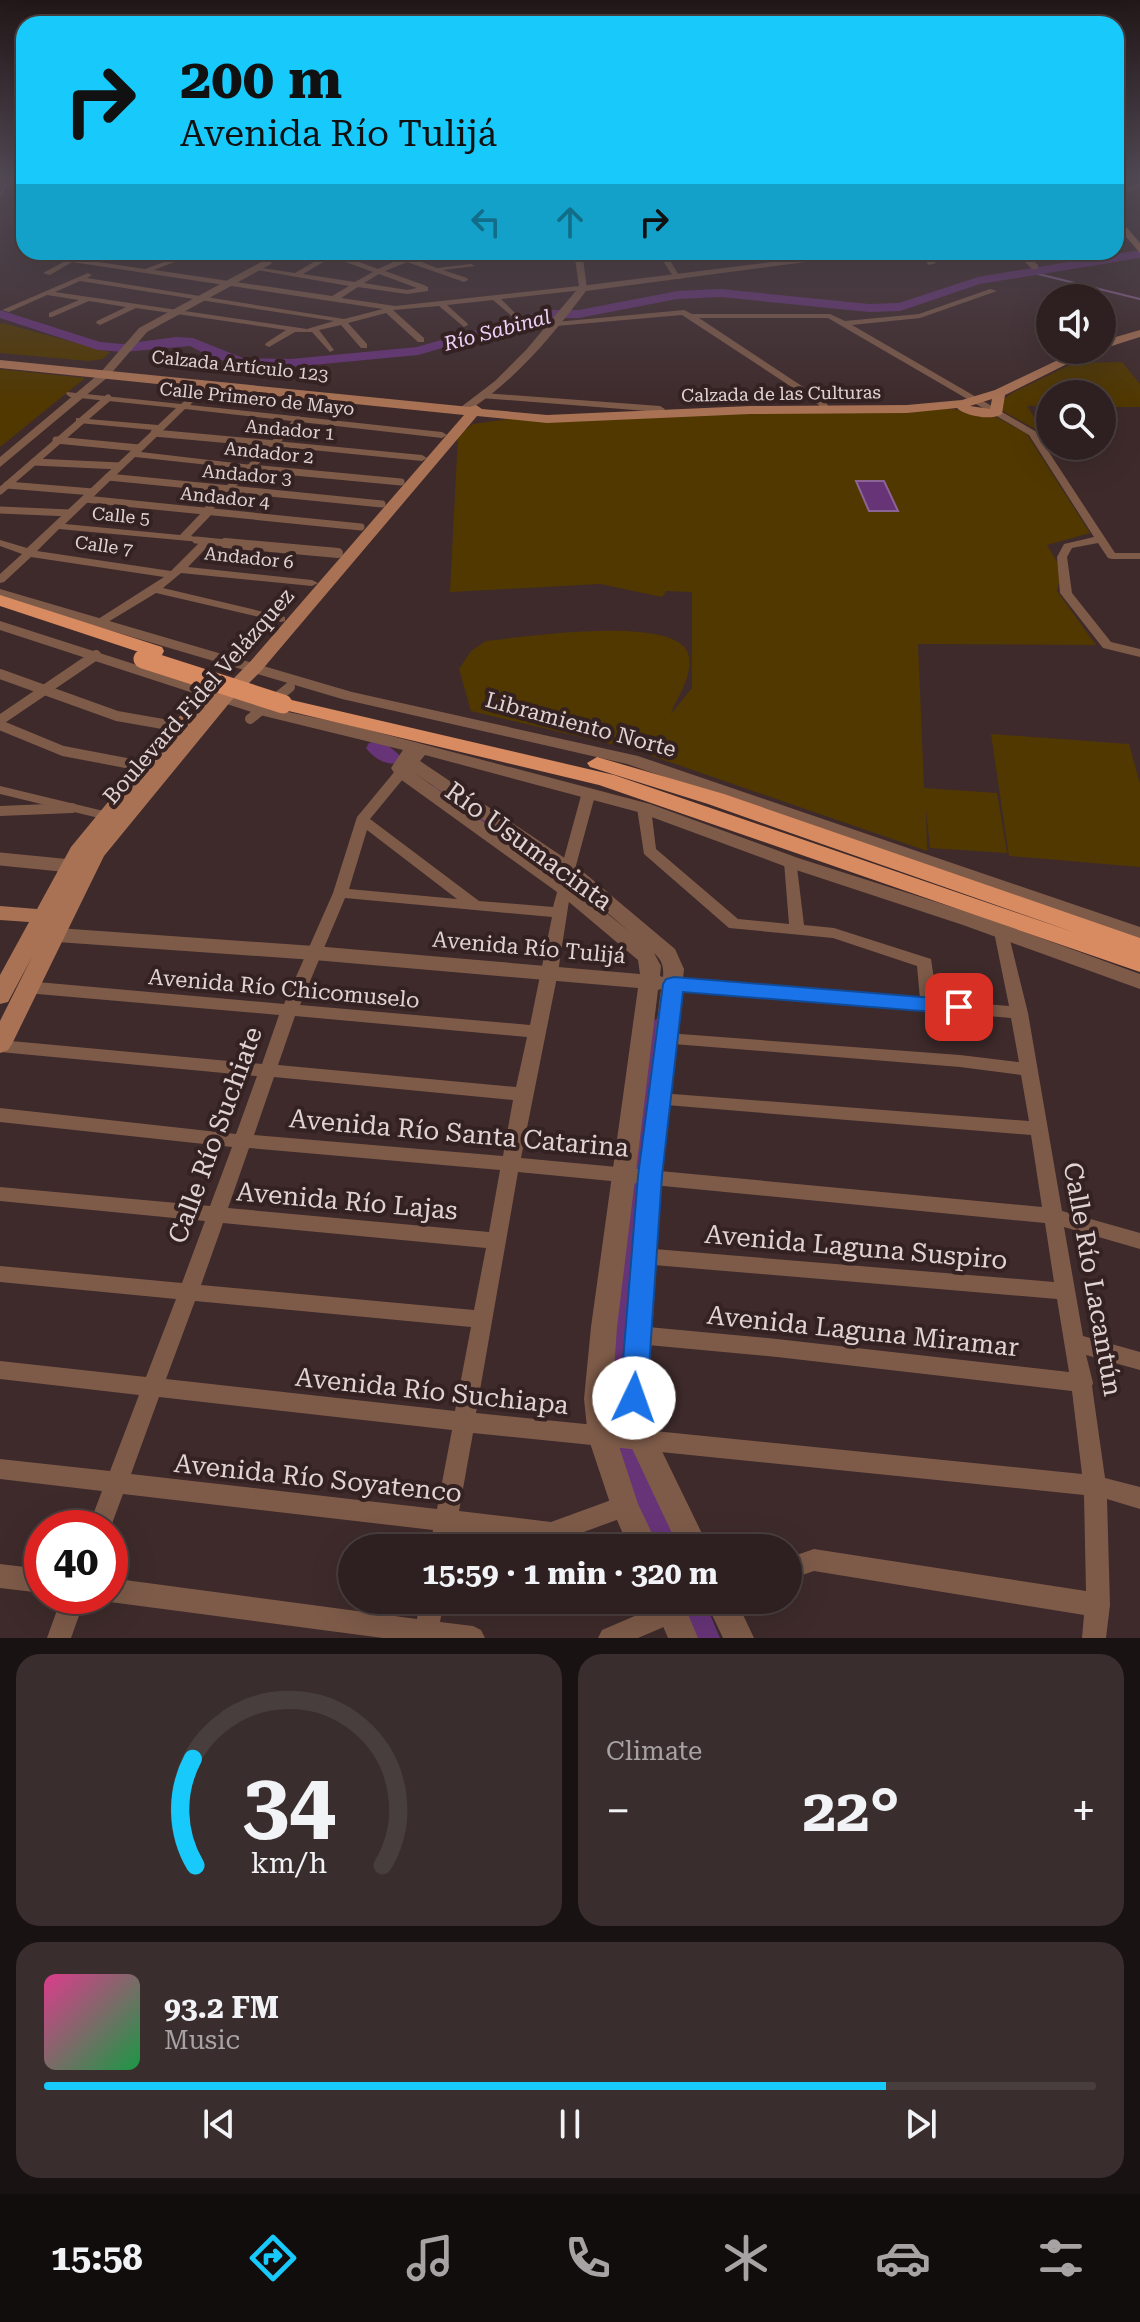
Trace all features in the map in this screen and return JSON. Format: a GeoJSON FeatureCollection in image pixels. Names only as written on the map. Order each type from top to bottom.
{"type":"FeatureCollection","features":[{"type":"Feature","properties":{"kind":"highway"},"geometry":{"type":"LineString","coordinates":[[0,600],[149,655]]}},
{"type":"Feature","properties":{"kind":"highway"},"geometry":{"type":"LineString","coordinates":[[0,613],[288,696]]}},
{"type":"Feature","properties":{"kind":"highway","name":"Libramiento Norte"},"geometry":{"type":"LineString","coordinates":[[288,696],[606,780],[1140,964]]}},
{"type":"Feature","properties":{"kind":"highway","name":"Libramiento Norte"},"geometry":{"type":"LineString","coordinates":[[288,696],[616,768],[716,799],[1140,947]]}},
{"type":"Feature","properties":{"kind":"highway"},"geometry":{"type":"LineString","coordinates":[[838,860],[857,872],[970,920]]}},
{"type":"Feature","properties":{"kind":"highway"},"geometry":{"type":"LineString","coordinates":[[1047,902],[1097,932]]}},
{"type":"Feature","properties":{"kind":"main road"},"geometry":{"type":"LineString","coordinates":[[1116,335],[1140,324]]}},
{"type":"Feature","properties":{"kind":"main road"},"geometry":{"type":"LineString","coordinates":[[1116,338],[1140,333]]}},
{"type":"Feature","properties":{"kind":"main road","name":"Calzada Artículo 123"},"geometry":{"type":"LineString","coordinates":[[0,362],[473,408]]}},
{"type":"Feature","properties":{"kind":"main road","name":"Calzada de las Culturas"},"geometry":{"type":"LineString","coordinates":[[505,414],[547,419],[969,399],[1036,364]]}},
{"type":"Feature","properties":{"kind":"main road","name":"Calzada de las Culturas"},"geometry":{"type":"LineString","coordinates":[[505,414],[943,406],[999,393],[1060,364]]}},
{"type":"Feature","properties":{"kind":"main road","name":"Calzada Artículo 123"},"geometry":{"type":"LineString","coordinates":[[104,371],[206,385],[473,408]]}},
{"type":"Feature","properties":{"kind":"main road"},"geometry":{"type":"LineString","coordinates":[[943,406],[996,414],[999,393]]}},
{"type":"Feature","properties":{"kind":"main road"},"geometry":{"type":"LineString","coordinates":[[473,408],[505,414]]}},
{"type":"Feature","properties":{"kind":"main road"},"geometry":{"type":"LineString","coordinates":[[473,408],[505,414]]}},
{"type":"Feature","properties":{"kind":"main road","name":"Boulevard Fidel Velázquez"},"geometry":{"type":"LineString","coordinates":[[248,666],[281,619],[338,553],[442,435],[473,408]]}},
{"type":"Feature","properties":{"kind":"main road","name":"Boulevard Fidel Velázquez"},"geometry":{"type":"LineString","coordinates":[[49,926],[71,866],[147,767],[180,727],[248,666],[473,408]]}},
{"type":"Feature","properties":{"kind":"main road","name":"Boulevard Fidel Velázquez"},"geometry":{"type":"LineString","coordinates":[[0,1045],[9,985],[95,854],[219,695]]}},
{"type":"Feature","properties":{"kind":"main road"},"geometry":{"type":"LineString","coordinates":[[0,913],[49,926]]}},
{"type":"Feature","properties":{"kind":"street"},"geometry":{"type":"LineString","coordinates":[[47,273],[71,260],[391,309],[421,340]]}},
{"type":"Feature","properties":{"kind":"street"},"geometry":{"type":"LineString","coordinates":[[144,271],[171,260]]}},
{"type":"Feature","properties":{"kind":"street"},"geometry":{"type":"LineString","coordinates":[[0,463],[104,371],[143,330],[268,260]]}},
{"type":"Feature","properties":{"kind":"street"},"geometry":{"type":"LineString","coordinates":[[295,275],[318,260]]}},
{"type":"Feature","properties":{"kind":"street"},"geometry":{"type":"LineString","coordinates":[[255,269],[407,292],[425,289],[346,260]]}},
{"type":"Feature","properties":{"kind":"street"},"geometry":{"type":"LineString","coordinates":[[333,299],[377,272],[404,260]]}},
{"type":"Feature","properties":{"kind":"street"},"geometry":{"type":"LineString","coordinates":[[409,260],[464,280]]}},
{"type":"Feature","properties":{"kind":"street"},"geometry":{"type":"LineString","coordinates":[[473,408],[568,309],[583,288],[579,260]]}},
{"type":"Feature","properties":{"kind":"street"},"geometry":{"type":"LineString","coordinates":[[666,260],[678,277]]}},
{"type":"Feature","properties":{"kind":"street"},"geometry":{"type":"LineString","coordinates":[[47,293],[292,330],[310,330],[391,309],[813,260]]}},
{"type":"Feature","properties":{"kind":"street"},"geometry":{"type":"LineString","coordinates":[[929,260],[932,263]]}},
{"type":"Feature","properties":{"kind":"street"},"geometry":{"type":"LineString","coordinates":[[1028,260],[1035,267]]}},
{"type":"Feature","properties":{"kind":"street"},"geometry":{"type":"LineString","coordinates":[[6,310],[106,266]]}},
{"type":"Feature","properties":{"kind":"street"},"geometry":{"type":"LineString","coordinates":[[430,268],[471,266]]}},
{"type":"Feature","properties":{"kind":"street"},"geometry":{"type":"LineString","coordinates":[[80,279],[341,320],[364,346]]}},
{"type":"Feature","properties":{"kind":"street"},"geometry":{"type":"LineString","coordinates":[[842,324],[920,316],[993,291]]}},
{"type":"Feature","properties":{"kind":"street"},"geometry":{"type":"LineString","coordinates":[[496,298],[513,315]]}},
{"type":"Feature","properties":{"kind":"street"},"geometry":{"type":"LineString","coordinates":[[52,315],[88,299]]}},
{"type":"Feature","properties":{"kind":"street"},"geometry":{"type":"LineString","coordinates":[[442,304],[464,325]]}},
{"type":"Feature","properties":{"kind":"street"},"geometry":{"type":"LineString","coordinates":[[100,323],[135,306]]}},
{"type":"Feature","properties":{"kind":"street"},"geometry":{"type":"LineString","coordinates":[[557,322],[687,314],[830,316],[1032,433],[1112,556],[1140,556]]}},
{"type":"Feature","properties":{"kind":"street"},"geometry":{"type":"LineString","coordinates":[[687,314],[824,407]]}},
{"type":"Feature","properties":{"kind":"street"},"geometry":{"type":"LineString","coordinates":[[269,345],[292,330]]}},
{"type":"Feature","properties":{"kind":"street"},"geometry":{"type":"LineString","coordinates":[[310,330],[330,350]]}},
{"type":"Feature","properties":{"kind":"street"},"geometry":{"type":"LineString","coordinates":[[0,580],[179,407],[206,385]]}},
{"type":"Feature","properties":{"kind":"street"},"geometry":{"type":"LineString","coordinates":[[0,451],[76,395]]}},
{"type":"Feature","properties":{"kind":"street","name":"Calle Primero de Mayo"},"geometry":{"type":"LineString","coordinates":[[76,395],[442,435]]}},
{"type":"Feature","properties":{"kind":"street"},"geometry":{"type":"LineString","coordinates":[[4,488],[108,398]]}},
{"type":"Feature","properties":{"kind":"street"},"geometry":{"type":"LineString","coordinates":[[473,408],[660,409]]}},
{"type":"Feature","properties":{"kind":"street"},"geometry":{"type":"LineString","coordinates":[[79,420],[156,431]]}},
{"type":"Feature","properties":{"kind":"street"},"geometry":{"type":"LineString","coordinates":[[183,538],[298,420]]}},
{"type":"Feature","properties":{"kind":"street","name":"Andador 1"},"geometry":{"type":"LineString","coordinates":[[156,431],[422,458]]}},
{"type":"Feature","properties":{"kind":"street"},"geometry":{"type":"LineString","coordinates":[[56,440],[136,451]]}},
{"type":"Feature","properties":{"kind":"street","name":"Andador 2"},"geometry":{"type":"LineString","coordinates":[[136,451],[252,468],[401,482]]}},
{"type":"Feature","properties":{"kind":"street"},"geometry":{"type":"LineString","coordinates":[[34,462],[120,466]]}},
{"type":"Feature","properties":{"kind":"street","name":"Andador 3"},"geometry":{"type":"LineString","coordinates":[[108,477],[382,504]]}},
{"type":"Feature","properties":{"kind":"street","name":"Andador 4"},"geometry":{"type":"LineString","coordinates":[[4,488],[89,496],[205,513],[361,527]]}},
{"type":"Feature","properties":{"kind":"street"},"geometry":{"type":"LineString","coordinates":[[0,510],[70,513]]}},
{"type":"Feature","properties":{"kind":"street","name":"Calle 5"},"geometry":{"type":"LineString","coordinates":[[56,526],[202,540]]}},
{"type":"Feature","properties":{"kind":"street"},"geometry":{"type":"LineString","coordinates":[[1101,539],[1068,546],[1062,557],[1066,593],[1107,645],[1136,653]]}},
{"type":"Feature","properties":{"kind":"street"},"geometry":{"type":"LineString","coordinates":[[99,623],[158,590],[178,572],[202,540],[338,553]]}},
{"type":"Feature","properties":{"kind":"street","name":"Calle 7"},"geometry":{"type":"LineString","coordinates":[[0,543],[29,552],[178,572]]}},
{"type":"Feature","properties":{"kind":"street","name":"Andador 6"},"geometry":{"type":"LineString","coordinates":[[178,572],[312,583]]}},
{"type":"Feature","properties":{"kind":"street"},"geometry":{"type":"LineString","coordinates":[[158,590],[281,619]]}},
{"type":"Feature","properties":{"kind":"street","name":"Libramiento Norte"},"geometry":{"type":"LineString","coordinates":[[0,593],[248,666],[288,696],[632,760],[1140,934]]}},
{"type":"Feature","properties":{"kind":"street"},"geometry":{"type":"LineString","coordinates":[[0,625],[219,695],[288,696],[411,758],[589,792],[644,808],[1140,982]]}},
{"type":"Feature","properties":{"kind":"street"},"geometry":{"type":"LineString","coordinates":[[96,655],[0,723],[63,751],[147,767]]}},
{"type":"Feature","properties":{"kind":"street"},"geometry":{"type":"LineString","coordinates":[[175,679],[195,678],[208,672],[213,662],[208,656]]}},
{"type":"Feature","properties":{"kind":"street"},"geometry":{"type":"LineString","coordinates":[[0,674],[117,716],[180,727]]}},
{"type":"Feature","properties":{"kind":"street"},"geometry":{"type":"LineString","coordinates":[[250,719],[288,696]]}},
{"type":"Feature","properties":{"kind":"street","name":"Calle Río Suchiate"},"geometry":{"type":"LineString","coordinates":[[106,1510],[188,1294],[289,1011],[340,893],[363,820],[411,758]]}},
{"type":"Feature","properties":{"kind":"street","name":"Río Usumacinta"},"geometry":{"type":"LineString","coordinates":[[411,758],[566,878],[646,956],[661,984],[667,1039],[642,1256],[634,1398],[621,1439],[625,1506],[638,1534]]}},
{"type":"Feature","properties":{"kind":"street"},"geometry":{"type":"LineString","coordinates":[[0,790],[107,816]]}},
{"type":"Feature","properties":{"kind":"street"},"geometry":{"type":"LineString","coordinates":[[444,1534],[513,1165],[523,1094],[550,972],[566,878],[589,792]]}},
{"type":"Feature","properties":{"kind":"street"},"geometry":{"type":"LineString","coordinates":[[0,811],[72,808]]}},
{"type":"Feature","properties":{"kind":"street"},"geometry":{"type":"LineString","coordinates":[[644,808],[649,851],[734,924],[834,933],[925,963],[929,1004]]}},
{"type":"Feature","properties":{"kind":"street"},"geometry":{"type":"LineString","coordinates":[[363,820],[475,905]]}},
{"type":"Feature","properties":{"kind":"street"},"geometry":{"type":"LineString","coordinates":[[0,859],[71,866]]}},
{"type":"Feature","properties":{"kind":"street"},"geometry":{"type":"LineString","coordinates":[[791,862],[797,929]]}},
{"type":"Feature","properties":{"kind":"street"},"geometry":{"type":"LineString","coordinates":[[340,893],[561,913]]}},
{"type":"Feature","properties":{"kind":"street","name":"Avenida Río Tulijá"},"geometry":{"type":"LineString","coordinates":[[49,926],[314,953],[1020,1013]]}},
{"type":"Feature","properties":{"kind":"street","name":"Calle Río Lacantún"},"geometry":{"type":"LineString","coordinates":[[1002,932],[1020,1013],[1083,1383],[1097,1486],[1098,1605],[1094,1638]]}},
{"type":"Feature","properties":{"kind":"street","name":"Río Usumacinta"},"geometry":{"type":"LineString","coordinates":[[661,984],[624,1173],[602,1342],[598,1399],[685,1534]]}},
{"type":"Feature","properties":{"kind":"street","name":"Avenida Río Chicomuselo"},"geometry":{"type":"LineString","coordinates":[[9,985],[537,1032]]}},
{"type":"Feature","properties":{"kind":"street"},"geometry":{"type":"LineString","coordinates":[[667,1039],[960,1061],[1029,1070]]}},
{"type":"Feature","properties":{"kind":"street"},"geometry":{"type":"LineString","coordinates":[[0,1045],[523,1094]]}},
{"type":"Feature","properties":{"kind":"street"},"geometry":{"type":"LineString","coordinates":[[660,1099],[1039,1129]]}},
{"type":"Feature","properties":{"kind":"street","name":"Avenida Río Santa Catarina"},"geometry":{"type":"LineString","coordinates":[[0,1115],[242,1141],[624,1173],[1054,1216],[1140,1241]]}},
{"type":"Feature","properties":{"kind":"street","name":"Avenida Río Lajas"},"geometry":{"type":"LineString","coordinates":[[0,1194],[498,1241]]}},
{"type":"Feature","properties":{"kind":"street","name":"Avenida Laguna Suspiro"},"geometry":{"type":"LineString","coordinates":[[642,1256],[1066,1291]]}},
{"type":"Feature","properties":{"kind":"street"},"geometry":{"type":"LineString","coordinates":[[0,1274],[483,1320]]}},
{"type":"Feature","properties":{"kind":"street","name":"Avenida Laguna Miramar"},"geometry":{"type":"LineString","coordinates":[[637,1335],[1083,1383]]}},
{"type":"Feature","properties":{"kind":"street"},"geometry":{"type":"LineString","coordinates":[[1075,1343],[1140,1361]]}},
{"type":"Feature","properties":{"kind":"street","name":"Avenida Río Suchiapa"},"geometry":{"type":"LineString","coordinates":[[0,1370],[466,1423],[1097,1486],[1140,1498]]}},
{"type":"Feature","properties":{"kind":"street","name":"Avenida Río Soyatenco"},"geometry":{"type":"LineString","coordinates":[[0,1469],[551,1533],[625,1506]]}},
{"type":"Feature","properties":{"kind":"street"},"geometry":{"type":"LineString","coordinates":[[802,1564],[814,1560],[1098,1605]]}},
{"type":"Feature","properties":{"kind":"street"},"geometry":{"type":"LineString","coordinates":[[0,1576],[24,1579]]}},
{"type":"Feature","properties":{"kind":"street"},"geometry":{"type":"LineString","coordinates":[[128,1593],[425,1635],[473,1638]]}},
{"type":"Feature","properties":{"kind":"street"},"geometry":{"type":"LineString","coordinates":[[59,1638],[68,1614]]}},
{"type":"Feature","properties":{"kind":"street"},"geometry":{"type":"LineString","coordinates":[[425,1635],[429,1614]]}},
{"type":"Feature","properties":{"kind":"street"},"geometry":{"type":"LineString","coordinates":[[727,1614],[739,1638]]}},
{"type":"Feature","properties":{"kind":"street"},"geometry":{"type":"LineString","coordinates":[[610,1638],[674,1617]]}},
{"type":"Feature","properties":{"kind":"shaded area"},"geometry":{"type":"Polygon","coordinates":[[[0,324],[110,352],[103,359],[88,361],[0,353],[0,324]]]}},
{"type":"Feature","properties":{"kind":"shaded area"},"geometry":{"type":"Polygon","coordinates":[[[1122,362],[1140,384],[1140,407],[1116,407],[1116,380],[1039,380],[1072,364],[1122,362]]]}},
{"type":"Feature","properties":{"kind":"shaded area"},"geometry":{"type":"Polygon","coordinates":[[[0,369],[85,378],[0,447],[0,369]]]}},
{"type":"Feature","properties":{"kind":"shaded area"},"geometry":{"type":"Polygon","coordinates":[[[1036,381],[1036,406],[1027,406],[1036,420],[1036,429],[1001,410],[999,403],[1036,381]]]}},
{"type":"Feature","properties":{"kind":"shaded area"},"geometry":{"type":"Polygon","coordinates":[[[947,408],[994,416],[1027,434],[1036,448],[1036,460],[1044,460],[1090,533],[1047,545],[1062,570],[1057,591],[1096,645],[918,644],[924,788],[997,793],[1007,853],[930,848],[926,809],[927,851],[632,749],[471,711],[459,669],[471,651],[486,641],[531,636],[598,631],[659,635],[680,643],[689,657],[686,680],[671,714],[692,688],[692,592],[666,591],[662,597],[600,584],[450,592],[458,435],[473,424],[509,419],[947,408]]]}},
{"type":"Feature","properties":{"kind":"shaded area"},"geometry":{"type":"Polygon","coordinates":[[[856,481],[884,481],[898,511],[869,511],[856,481]]]}},
{"type":"Feature","properties":{"kind":"shaded area"},"geometry":{"type":"Polygon","coordinates":[[[991,734],[1129,744],[1140,784],[1140,867],[1009,856],[991,734]]]}},
{"type":"Feature","properties":{"kind":"waterway","name":"Río Sabinal"},"geometry":{"type":"LineString","coordinates":[[1124,257],[1140,254]]}},
{"type":"Feature","properties":{"kind":"waterway","name":"Río Sabinal"},"geometry":{"type":"LineString","coordinates":[[0,314],[98,346],[123,348],[176,341],[193,342],[216,354],[242,362],[291,363],[418,351],[545,314],[579,314],[677,295],[721,293],[869,308],[900,307],[978,281],[1104,260]]}},
{"type":"Feature","properties":{"kind":"waterway"},"geometry":{"type":"LineString","coordinates":[[1026,271],[1140,299]]}},
{"type":"Feature","properties":{"kind":"waterway"},"geometry":{"type":"LineString","coordinates":[[377,748],[392,758]]}},
{"type":"Feature","properties":{"kind":"waterway"},"geometry":{"type":"LineString","coordinates":[[439,792],[555,868]]}},
{"type":"Feature","properties":{"kind":"waterway"},"geometry":{"type":"LineString","coordinates":[[638,1161],[657,1029]]}},
{"type":"Feature","properties":{"kind":"waterway"},"geometry":{"type":"LineString","coordinates":[[636,1179],[611,1412],[621,1452],[656,1534]]}},
{"type":"Feature","properties":{"kind":"waterway"},"geometry":{"type":"LineString","coordinates":[[690,1614],[700,1638]]}},
{"type":"Feature","properties":{"kind":"route"},"geometry":{"type":"LineString","coordinates":[[634,1398],[642,1256],[674,984],[959,1007]]}}]}
